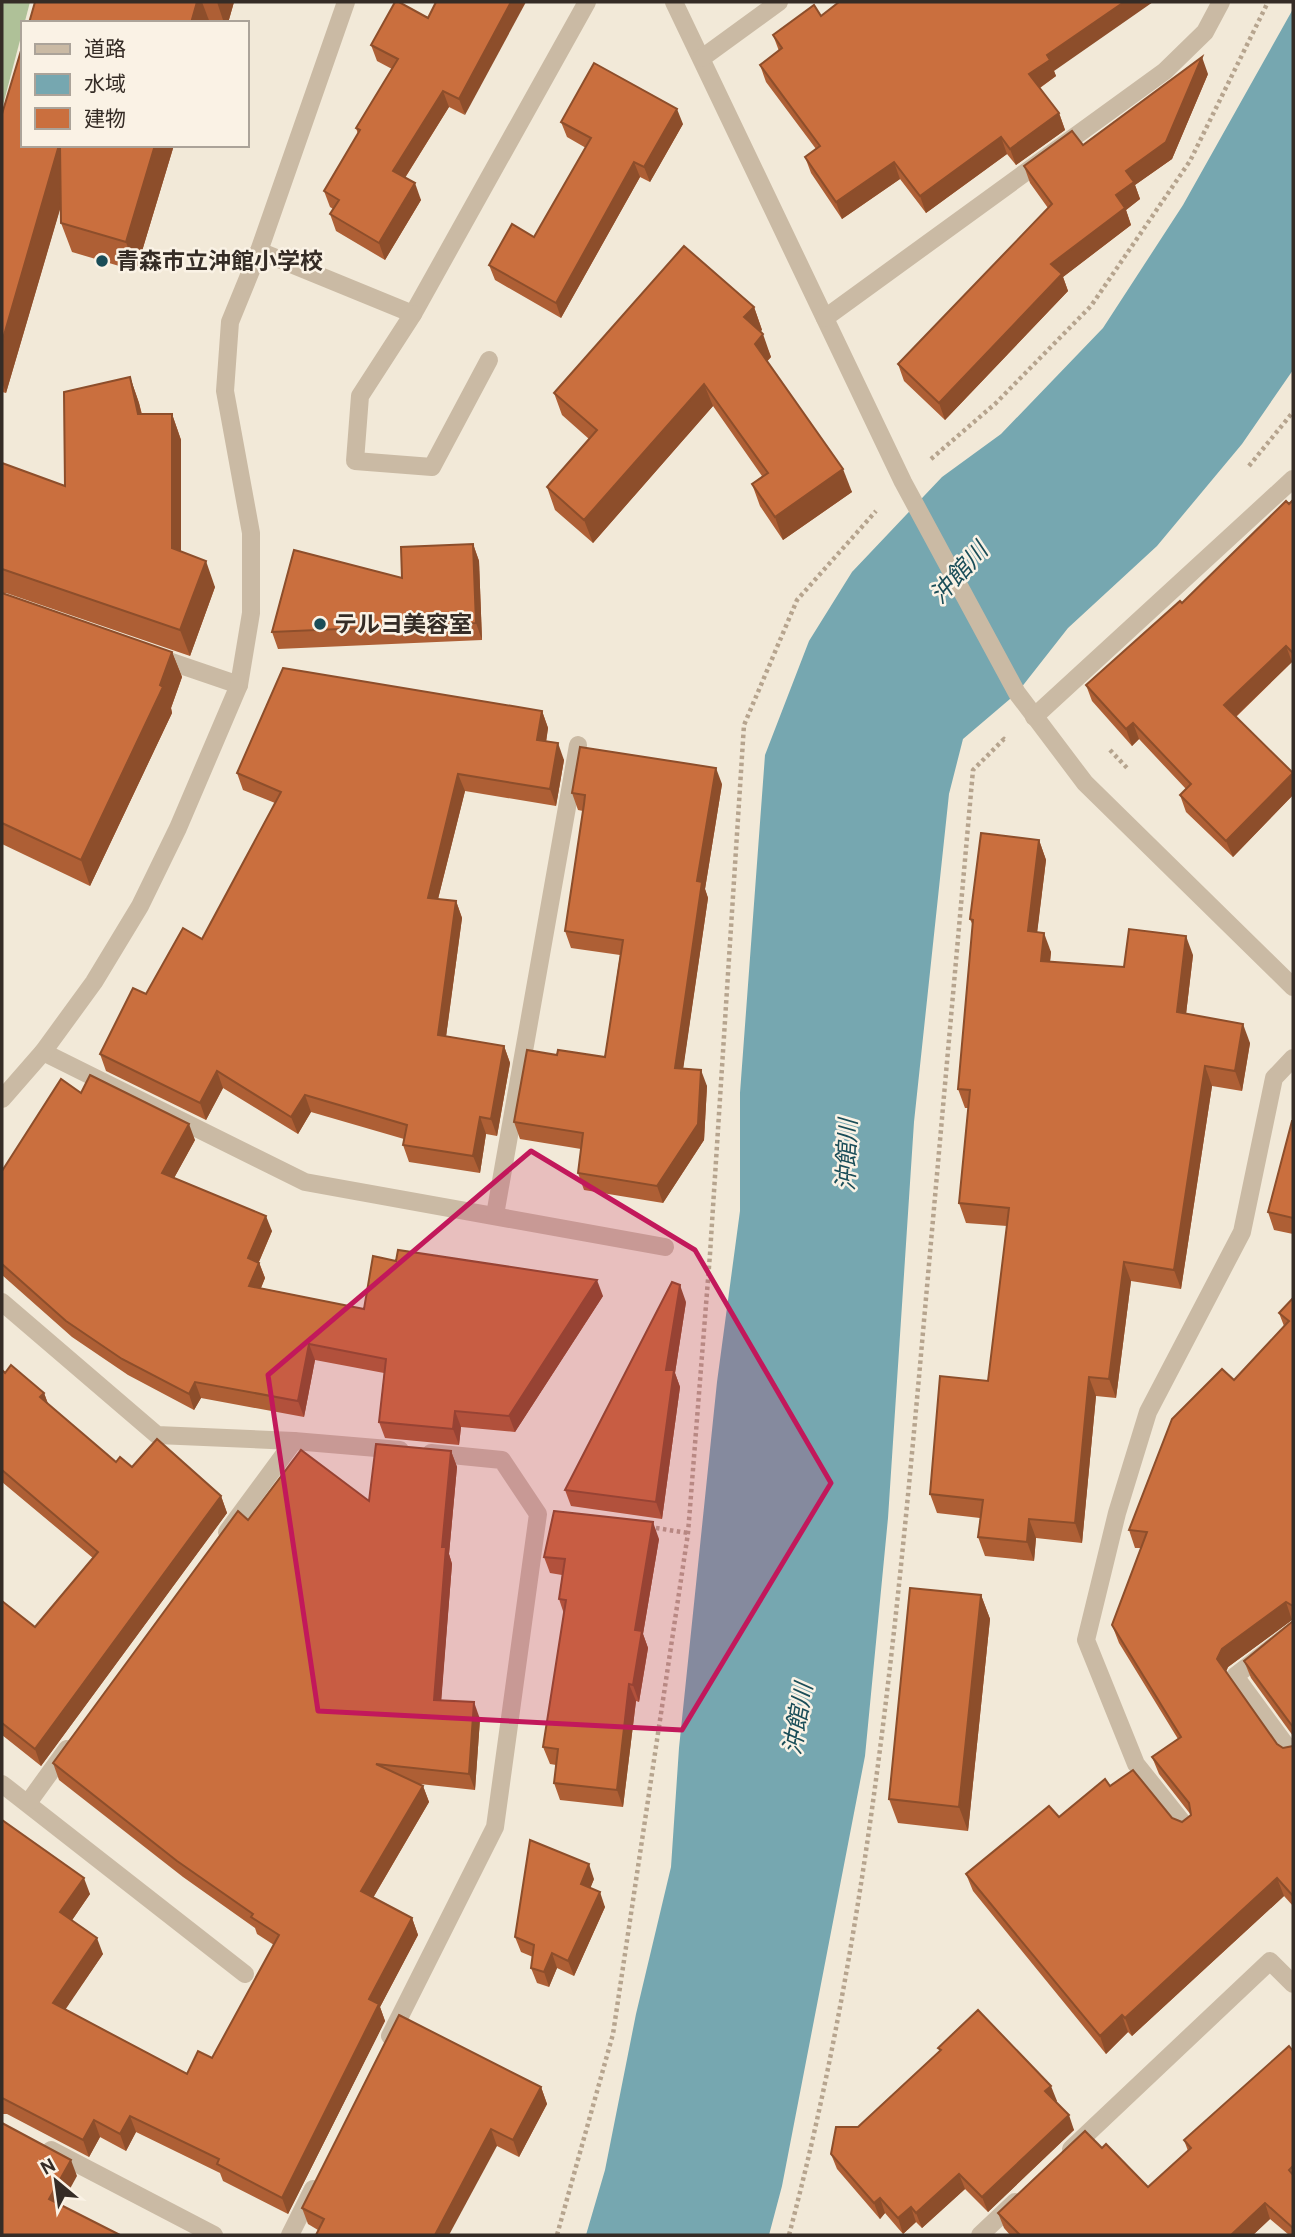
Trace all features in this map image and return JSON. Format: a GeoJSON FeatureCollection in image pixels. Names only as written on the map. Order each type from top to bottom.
{"type":"FeatureCollection","features":[{"type":"Feature","properties":{"kind":"street"},"geometry":{"type":"LineString","coordinates":[[2,1099],[43,1052],[94,982],[139,906],[178,828],[239,685],[251,613],[251,533],[225,391],[230,322],[259,251],[346,2]]}},
{"type":"Feature","properties":{"kind":"street"},"geometry":{"type":"LineString","coordinates":[[489,360],[432,467],[355,461],[360,396],[413,314],[587,2]]}},
{"type":"Feature","properties":{"kind":"street"},"geometry":{"type":"LineString","coordinates":[[674,2],[906,489],[1017,693],[1085,783],[1293,987]]}},
{"type":"Feature","properties":{"kind":"street"},"geometry":{"type":"LineString","coordinates":[[702,58],[779,2]]}},
{"type":"Feature","properties":{"kind":"street"},"geometry":{"type":"LineString","coordinates":[[825,318],[1165,71],[1205,32],[1221,2]]}},
{"type":"Feature","properties":{"kind":"street"},"geometry":{"type":"LineString","coordinates":[[259,251],[413,314]]}},
{"type":"Feature","properties":{"kind":"street"},"geometry":{"type":"LineString","coordinates":[[1034,717],[1293,479]]}},
{"type":"Feature","properties":{"kind":"street"},"geometry":{"type":"LineString","coordinates":[[133,649],[239,685]]}},
{"type":"Feature","properties":{"kind":"street"},"geometry":{"type":"LineString","coordinates":[[495,1215],[578,745]]}},
{"type":"Feature","properties":{"kind":"street"},"geometry":{"type":"LineString","coordinates":[[43,1052],[305,1182],[665,1247]]}},
{"type":"Feature","properties":{"kind":"street"},"geometry":{"type":"LineString","coordinates":[[1187,1828],[1136,1764],[1086,1640],[1117,1513],[1147,1412],[1242,1232],[1274,1078],[1293,1058]]}},
{"type":"Feature","properties":{"kind":"street"},"geometry":{"type":"LineString","coordinates":[[2,1302],[157,1436],[294,1441],[502,1460],[545,1515],[495,1827],[383,2050]]}},
{"type":"Feature","properties":{"kind":"street"},"geometry":{"type":"LineString","coordinates":[[213,1550],[294,1441]]}},
{"type":"Feature","properties":{"kind":"street"},"geometry":{"type":"LineString","coordinates":[[1293,1631],[1235,1676],[1293,1755]]}},
{"type":"Feature","properties":{"kind":"street"},"geometry":{"type":"LineString","coordinates":[[28,1803],[76,1737]]}},
{"type":"Feature","properties":{"kind":"street"},"geometry":{"type":"LineString","coordinates":[[2,1784],[245,1974]]}},
{"type":"Feature","properties":{"kind":"street"},"geometry":{"type":"LineString","coordinates":[[1060,2160],[1270,1961],[1293,1984]]}},
{"type":"Feature","properties":{"kind":"street"},"geometry":{"type":"LineString","coordinates":[[37,2143],[214,2235]]}},
{"type":"Feature","properties":{"kind":"street"},"geometry":{"type":"LineString","coordinates":[[290,2235],[321,2174]]}},
{"type":"Feature","properties":{"kind":"street"},"geometry":{"type":"LineString","coordinates":[[979,2235],[1030,2188]]}},
{"type":"Feature","properties":{"kind":"path"},"geometry":{"type":"LineString","coordinates":[[557,2235],[613,2034],[688,1532],[710,1255],[744,725],[797,600],[906,489],[996,404],[1091,306],[1190,161],[1268,2]]}},
{"type":"Feature","properties":{"kind":"path"},"geometry":{"type":"LineString","coordinates":[[1241,475],[1293,412]]}},
{"type":"Feature","properties":{"kind":"path"},"geometry":{"type":"LineString","coordinates":[[789,2235],[814,2140],[855,1919],[900,1593],[973,770],[1004,739],[1014,749]]}},
{"type":"Feature","properties":{"kind":"path"},"geometry":{"type":"LineString","coordinates":[[1105,745],[1134,775]]}},
{"type":"Feature","properties":{"kind":"path"},"geometry":{"type":"LineString","coordinates":[[656,1528],[688,1532]]}},
{"type":"Feature","properties":{"kind":"highlighted area"},"geometry":{"type":"Polygon","coordinates":[[[531,1151],[695,1250],[831,1483],[682,1730],[318,1711],[268,1375],[531,1151]]]}},
{"type":"Feature","properties":{"kind":"green space"},"geometry":{"type":"Polygon","coordinates":[[[2,2],[30,2],[25,21],[21,21],[21,36],[2,109],[2,2]]]}},
{"type":"Feature","properties":{"kind":"water","name":"沖館川"},"geometry":{"type":"Polygon","coordinates":[[[1293,9],[1293,370],[1242,444],[1157,546],[1068,628],[1017,693],[963,739],[949,794],[914,1122],[888,1518],[865,1756],[782,2186],[769,2235],[586,2235],[605,2170],[636,2014],[671,1867],[679,1748],[717,1382],[740,1211],[740,1093],[765,755],[809,641],[852,572],[942,477],[1001,434],[1103,328],[1183,205],[1293,9]]]}},
{"type":"Feature","properties":{"kind":"building"},"geometry":{"type":"Polygon","coordinates":[[[35,2],[197,2],[192,21],[30,21],[35,2]]]}},
{"type":"Feature","properties":{"kind":"building"},"geometry":{"type":"Polygon","coordinates":[[[395,2],[428,18],[436,2],[511,2],[459,99],[443,91],[393,171],[415,183],[379,243],[330,214],[339,200],[324,191],[360,130],[356,128],[398,59],[371,45],[395,2]]]}},
{"type":"Feature","properties":{"kind":"building"},"geometry":{"type":"Polygon","coordinates":[[[839,2],[1124,2],[1047,55],[1050,60],[1029,74],[1059,113],[1010,149],[1001,137],[920,196],[894,162],[836,202],[805,157],[820,146],[760,65],[782,48],[773,35],[814,5],[821,16],[839,2]]]}},
{"type":"Feature","properties":{"kind":"building"},"geometry":{"type":"Polygon","coordinates":[[[21,51],[21,147],[58,147],[2,342],[2,114],[21,51]]]}},
{"type":"Feature","properties":{"kind":"building"},"geometry":{"type":"Polygon","coordinates":[[[1202,57],[1166,142],[1126,171],[1134,182],[1116,195],[1125,208],[1051,264],[1062,274],[939,403],[898,364],[1052,204],[1024,166],[1072,131],[1083,145],[1202,57]]]}},
{"type":"Feature","properties":{"kind":"building"},"geometry":{"type":"Polygon","coordinates":[[[594,63],[677,109],[644,167],[634,162],[556,303],[489,265],[512,224],[534,237],[591,138],[561,122],[594,63]]]}},
{"type":"Feature","properties":{"kind":"building"},"geometry":{"type":"Polygon","coordinates":[[[60,147],[154,147],[126,242],[61,223],[60,147]]]}},
{"type":"Feature","properties":{"kind":"building"},"geometry":{"type":"Polygon","coordinates":[[[684,246],[754,307],[744,317],[763,334],[755,344],[843,469],[775,517],[752,484],[768,473],[704,384],[584,520],[547,487],[597,430],[554,393],[684,246]]]}},
{"type":"Feature","properties":{"kind":"building"},"geometry":{"type":"Polygon","coordinates":[[[130,377],[138,414],[172,414],[172,548],[206,561],[180,630],[2,569],[2,463],[65,486],[64,392],[130,377]]]}},
{"type":"Feature","properties":{"kind":"building"},"geometry":{"type":"Polygon","coordinates":[[[1293,500],[1293,653],[1286,646],[1224,705],[1293,773],[1226,841],[1180,795],[1191,784],[1133,723],[1126,729],[1086,685],[1180,601],[1182,603],[1286,501],[1289,504],[1293,500]]]}},
{"type":"Feature","properties":{"kind":"building"},"geometry":{"type":"Polygon","coordinates":[[[473,544],[476,623],[272,632],[294,550],[402,578],[401,547],[473,544]]]}},
{"type":"Feature","properties":{"kind":"building"},"geometry":{"type":"Polygon","coordinates":[[[2,593],[172,652],[160,685],[163,687],[81,860],[2,823],[2,593]]]}},
{"type":"Feature","properties":{"kind":"building"},"geometry":{"type":"Polygon","coordinates":[[[283,668],[542,711],[537,740],[558,743],[550,789],[458,774],[428,898],[456,901],[438,1035],[504,1046],[491,1119],[480,1117],[473,1156],[403,1145],[407,1125],[305,1095],[291,1117],[217,1071],[200,1103],[100,1054],[133,988],[146,994],[183,928],[202,939],[281,792],[237,773],[283,668]]]}},
{"type":"Feature","properties":{"kind":"building"},"geometry":{"type":"Polygon","coordinates":[[[580,747],[716,768],[697,881],[702,882],[675,1068],[701,1070],[698,1124],[657,1186],[578,1173],[583,1133],[514,1122],[527,1050],[557,1055],[558,1050],[605,1057],[623,940],[565,931],[585,795],[572,793],[580,747]]]}},
{"type":"Feature","properties":{"kind":"building"},"geometry":{"type":"Polygon","coordinates":[[[981,833],[1039,840],[1028,931],[1044,933],[1041,961],[1124,967],[1129,929],[1186,936],[1177,1012],[1243,1024],[1235,1071],[1205,1066],[1174,1270],[1124,1262],[1109,1379],[1089,1377],[1075,1523],[1029,1519],[1027,1542],[978,1537],[983,1500],[930,1494],[940,1376],[988,1381],[1009,1208],[959,1203],[970,1090],[958,1089],[973,920],[970,919],[981,833]]]}},
{"type":"Feature","properties":{"kind":"building"},"geometry":{"type":"Polygon","coordinates":[[[90,1075],[189,1124],[162,1173],[266,1216],[248,1258],[259,1263],[249,1286],[364,1309],[373,1256],[396,1261],[398,1250],[597,1280],[509,1416],[455,1411],[453,1429],[379,1422],[386,1359],[309,1344],[298,1401],[195,1382],[189,1394],[122,1359],[66,1321],[2,1264],[2,1171],[61,1079],[81,1093],[90,1075]]]}},
{"type":"Feature","properties":{"kind":"building"},"geometry":{"type":"Polygon","coordinates":[[[1293,1121],[1293,1218],[1268,1212],[1293,1121]]]}},
{"type":"Feature","properties":{"kind":"building"},"geometry":{"type":"Polygon","coordinates":[[[672,1282],[680,1285],[666,1370],[674,1370],[656,1502],[565,1490],[672,1282]]]}},
{"type":"Feature","properties":{"kind":"building"},"geometry":{"type":"Polygon","coordinates":[[[1293,1298],[1293,1606],[1286,1602],[1222,1649],[1217,1659],[1277,1744],[1283,1748],[1293,1746],[1293,1896],[1277,1878],[1125,2018],[1122,2015],[1100,2036],[966,1874],[1049,1806],[1059,1817],[1105,1779],[1110,1786],[1133,1770],[1172,1818],[1182,1822],[1191,1815],[1189,1803],[1152,1757],[1181,1737],[1112,1625],[1147,1532],[1129,1530],[1172,1419],[1222,1369],[1234,1380],[1289,1321],[1279,1313],[1293,1298]]]}},
{"type":"Feature","properties":{"kind":"building"},"geometry":{"type":"Polygon","coordinates":[[[11,1365],[44,1393],[40,1397],[116,1462],[120,1457],[132,1467],[157,1439],[221,1496],[35,1749],[2,1723],[2,1601],[35,1627],[98,1552],[2,1470],[2,1370],[5,1373],[11,1365]]]}},
{"type":"Feature","properties":{"kind":"building"},"geometry":{"type":"Polygon","coordinates":[[[376,1444],[451,1451],[442,1547],[446,1547],[434,1700],[474,1702],[469,1774],[376,1764],[423,1786],[361,1891],[412,1918],[369,1999],[379,2004],[282,2198],[217,2164],[219,2159],[130,2116],[120,2134],[94,2120],[83,2140],[2,2098],[2,1820],[84,1878],[60,1912],[97,1938],[53,2003],[187,2074],[198,2051],[212,2058],[279,1935],[177,1861],[53,1763],[238,1511],[248,1520],[301,1450],[369,1501],[376,1444]]]}},
{"type":"Feature","properties":{"kind":"building"},"geometry":{"type":"Polygon","coordinates":[[[554,1511],[653,1522],[635,1630],[642,1631],[633,1685],[629,1684],[617,1790],[554,1783],[558,1749],[543,1747],[566,1600],[559,1599],[565,1559],[544,1557],[554,1511]]]}},
{"type":"Feature","properties":{"kind":"building"},"geometry":{"type":"Polygon","coordinates":[[[910,1588],[981,1595],[959,1807],[889,1799],[910,1588]]]}},
{"type":"Feature","properties":{"kind":"building"},"geometry":{"type":"Polygon","coordinates":[[[1293,1621],[1293,1727],[1244,1661],[1293,1621]]]}},
{"type":"Feature","properties":{"kind":"building"},"geometry":{"type":"Polygon","coordinates":[[[530,1840],[589,1864],[581,1884],[600,1892],[568,1961],[552,1953],[544,1972],[531,1968],[534,1945],[515,1937],[530,1840]]]}},
{"type":"Feature","properties":{"kind":"building"},"geometry":{"type":"Polygon","coordinates":[[[978,2010],[1051,2086],[1045,2091],[1069,2115],[982,2197],[959,2174],[916,2213],[911,2207],[898,2218],[880,2198],[874,2203],[831,2154],[836,2127],[858,2127],[941,2050],[938,2048],[978,2010]]]}},
{"type":"Feature","properties":{"kind":"building"},"geometry":{"type":"Polygon","coordinates":[[[399,2015],[541,2087],[513,2140],[491,2129],[435,2235],[316,2235],[324,2219],[302,2208],[399,2015]]]}},
{"type":"Feature","properties":{"kind":"building"},"geometry":{"type":"Polygon","coordinates":[[[1289,2046],[1293,2051],[1293,2166],[1289,2170],[1293,2175],[1293,2228],[1265,2203],[1231,2235],[1018,2235],[998,2213],[1085,2131],[1102,2148],[1106,2144],[1148,2187],[1191,2148],[1184,2140],[1289,2046]]]}},
{"type":"Feature","properties":{"kind":"building"},"geometry":{"type":"Polygon","coordinates":[[[2,2123],[71,2160],[49,2199],[120,2235],[2,2235],[2,2123]]]}},
{"type":"Feature","properties":{"kind":"place","name":"青森市立沖館小学校"},"geometry":{"type":"Point","coordinates":[102,261]}},
{"type":"Feature","properties":{"kind":"place","name":"テルヨ美容室"},"geometry":{"type":"Point","coordinates":[320,624]}}]}
